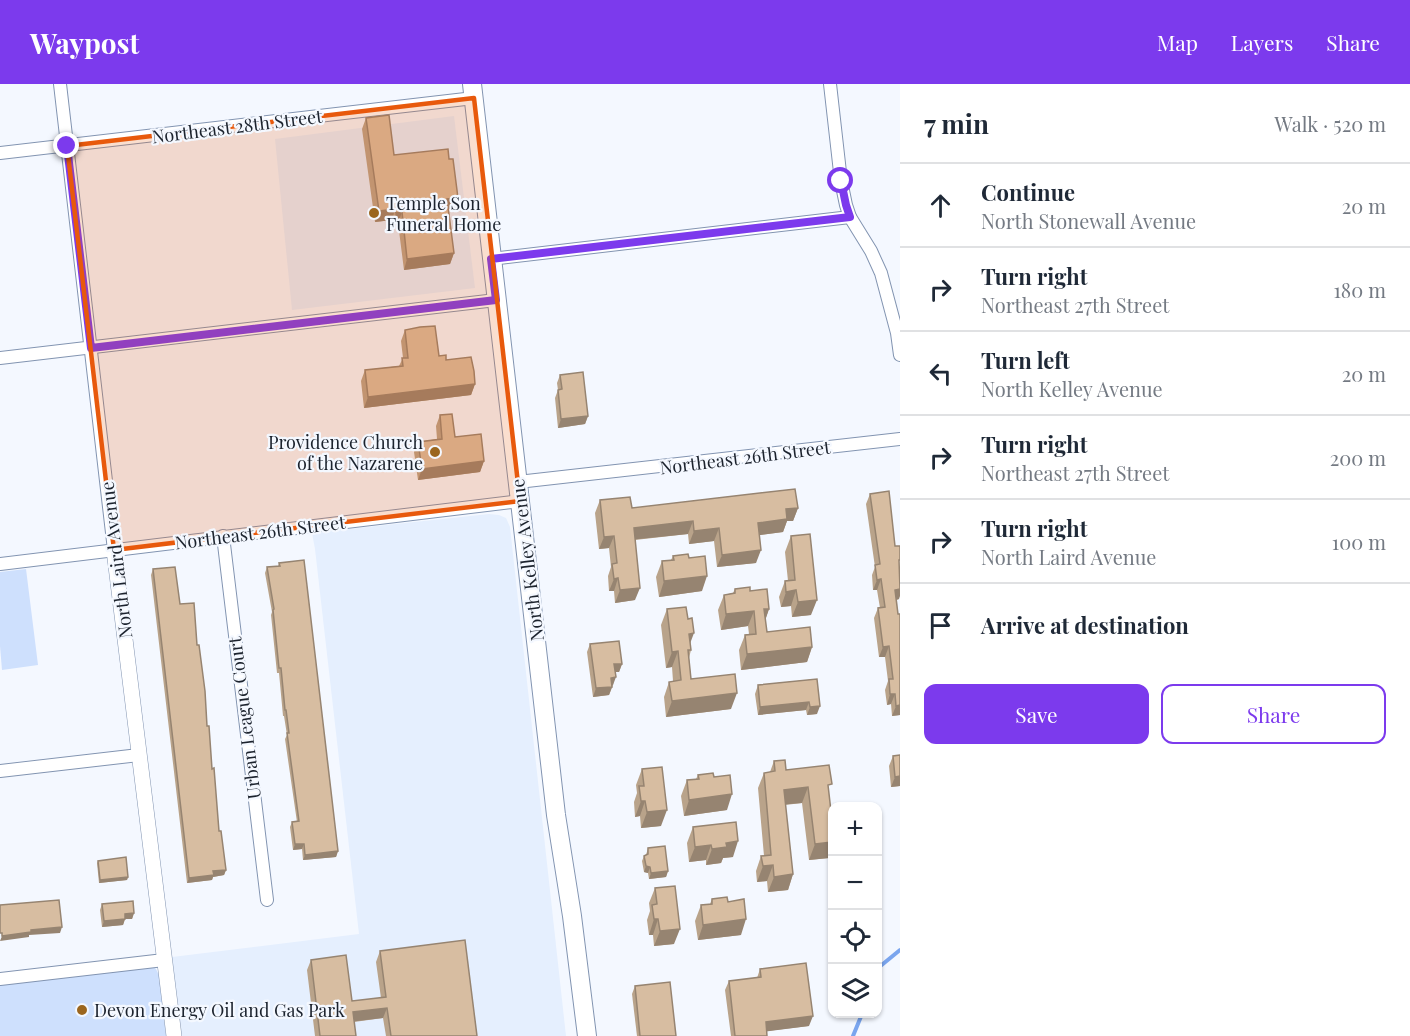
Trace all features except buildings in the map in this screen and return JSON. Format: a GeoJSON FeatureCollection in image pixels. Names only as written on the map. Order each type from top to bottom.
{"type":"FeatureCollection","features":[{"type":"Feature","properties":{"kind":"main road","name":"North Kelley Avenue"},"geometry":{"type":"LineString","coordinates":[[473,91],[556,815],[572,916],[586,1036]]}},
{"type":"Feature","properties":{"kind":"street","name":"North Laird Avenue"},"geometry":{"type":"LineString","coordinates":[[60,84],[174,1036]]}},
{"type":"Feature","properties":{"kind":"street"},"geometry":{"type":"LineString","coordinates":[[830,84],[843,194],[850,217],[872,251],[881,273],[897,333],[900,355]]}},
{"type":"Feature","properties":{"kind":"street","name":"Northeast 28th Street"},"geometry":{"type":"LineString","coordinates":[[0,153],[473,91]]}},
{"type":"Feature","properties":{"kind":"street"},"geometry":{"type":"LineString","coordinates":[[491,259],[850,217]]}},
{"type":"Feature","properties":{"kind":"street"},"geometry":{"type":"LineString","coordinates":[[0,358],[496,300]]}},
{"type":"Feature","properties":{"kind":"street","name":"Northeast 26th Street"},"geometry":{"type":"LineString","coordinates":[[518,482],[900,439]]}},
{"type":"Feature","properties":{"kind":"street","name":"Northeast 26th Street"},"geometry":{"type":"LineString","coordinates":[[0,564],[520,501]]}},
{"type":"Feature","properties":{"kind":"street","name":"Urban League Court"},"geometry":{"type":"LineString","coordinates":[[223,536],[267,900]]}},
{"type":"Feature","properties":{"kind":"street"},"geometry":{"type":"LineString","coordinates":[[0,771],[139,755]]}},
{"type":"Feature","properties":{"kind":"street"},"geometry":{"type":"LineString","coordinates":[[0,979],[164,960]]}},
{"type":"Feature","properties":{"kind":"highlighted area"},"geometry":{"type":"Polygon","coordinates":[[[474,98],[520,501],[114,550],[67,146],[474,98]]]}},
{"type":"Feature","properties":{"kind":"shaded area","name":"Temple Son Funeral Home"},"geometry":{"type":"Polygon","coordinates":[[[454,116],[475,288],[292,310],[275,139],[454,116]]]}},
{"type":"Feature","properties":{"kind":"shaded area"},"geometry":{"type":"Polygon","coordinates":[[[489,514],[506,518],[510,527],[566,1036],[182,1036],[172,957],[359,934],[312,533],[489,514]]]}},
{"type":"Feature","properties":{"kind":"shaded area"},"geometry":{"type":"Polygon","coordinates":[[[26,569],[38,665],[2,670],[0,572],[26,569]]]}},
{"type":"Feature","properties":{"kind":"shaded area","name":"Devon Energy Oil and Gas Park"},"geometry":{"type":"Polygon","coordinates":[[[152,966],[159,975],[166,1036],[0,1036],[0,983],[152,966]]]}},
{"type":"Feature","properties":{"kind":"waterway"},"geometry":{"type":"LineString","coordinates":[[882,965],[900,950]]}},
{"type":"Feature","properties":{"kind":"waterway"},"geometry":{"type":"LineString","coordinates":[[853,1036],[860,1018]]}},
{"type":"Feature","properties":{"kind":"place","name":"Temple Son Funeral Home"},"geometry":{"type":"Point","coordinates":[374,213]}},
{"type":"Feature","properties":{"kind":"place","name":"Providence Church of the Nazarene"},"geometry":{"type":"Point","coordinates":[435,452]}},
{"type":"Feature","properties":{"kind":"place","name":"Devon Energy Oil and Gas Park"},"geometry":{"type":"Point","coordinates":[82,1010]}},
{"type":"Feature","properties":{"kind":"route"},"geometry":{"type":"LineString","coordinates":[[67,146],[91,348],[496,300],[491,259],[850,217],[841,181]]}}]}
